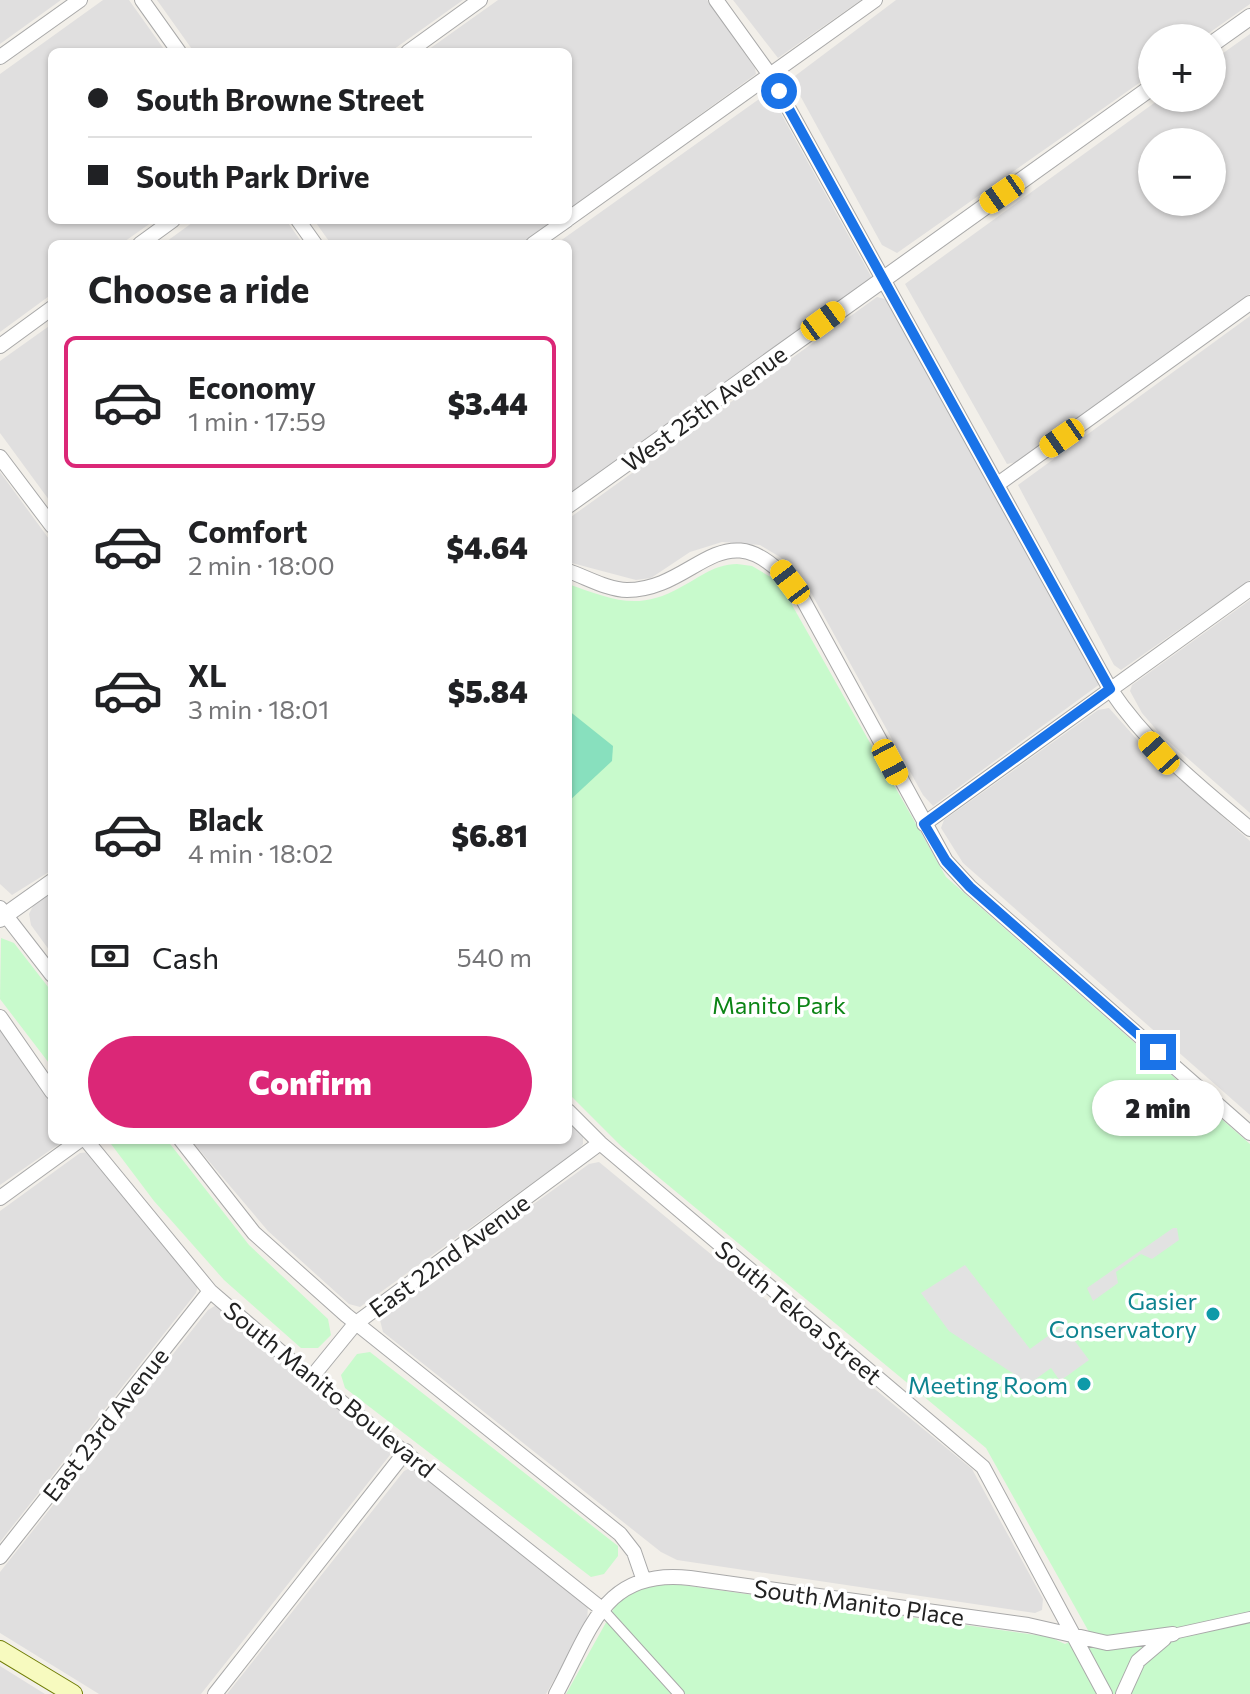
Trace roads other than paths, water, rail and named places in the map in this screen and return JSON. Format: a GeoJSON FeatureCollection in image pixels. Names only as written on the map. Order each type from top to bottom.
{"type":"FeatureCollection","features":[{"type":"Feature","properties":{"kind":"main road"},"geometry":{"type":"LineString","coordinates":[[0,1650],[73,1694]]}},
{"type":"Feature","properties":{"kind":"street"},"geometry":{"type":"LineString","coordinates":[[0,57],[80,0]]}},
{"type":"Feature","properties":{"kind":"street"},"geometry":{"type":"LineString","coordinates":[[142,0],[176,48]]}},
{"type":"Feature","properties":{"kind":"street"},"geometry":{"type":"LineString","coordinates":[[414,48],[480,0]]}},
{"type":"Feature","properties":{"kind":"street"},"geometry":{"type":"LineString","coordinates":[[716,0],[770,75],[1110,689],[1134,725],[1159,753],[1250,829]]}},
{"type":"Feature","properties":{"kind":"street"},"geometry":{"type":"LineString","coordinates":[[572,216],[875,0]]}},
{"type":"Feature","properties":{"kind":"street"},"geometry":{"type":"LineString","coordinates":[[1226,34],[1250,17]]}},
{"type":"Feature","properties":{"kind":"street","name":"West 25th Avenue"},"geometry":{"type":"LineString","coordinates":[[572,502],[1138,97]]}},
{"type":"Feature","properties":{"kind":"street"},"geometry":{"type":"LineString","coordinates":[[146,240],[168,224]]}},
{"type":"Feature","properties":{"kind":"street"},"geometry":{"type":"LineString","coordinates":[[539,240],[561,224]]}},
{"type":"Feature","properties":{"kind":"street"},"geometry":{"type":"LineString","coordinates":[[998,484],[1250,303]]}},
{"type":"Feature","properties":{"kind":"street"},"geometry":{"type":"LineString","coordinates":[[0,346],[48,311]]}},
{"type":"Feature","properties":{"kind":"street"},"geometry":{"type":"LineString","coordinates":[[0,457],[48,521]]}},
{"type":"Feature","properties":{"kind":"street"},"geometry":{"type":"LineString","coordinates":[[572,572],[625,590],[654,586],[712,553],[749,553],[779,568],[807,607],[946,861],[970,887],[1250,1133]]}},
{"type":"Feature","properties":{"kind":"street"},"geometry":{"type":"LineString","coordinates":[[924,824],[1250,589]]}},
{"type":"Feature","properties":{"kind":"street"},"geometry":{"type":"LineString","coordinates":[[48,885],[2,914],[48,970]]}},
{"type":"Feature","properties":{"kind":"street"},"geometry":{"type":"LineString","coordinates":[[0,1017],[48,1086]]}},
{"type":"Feature","properties":{"kind":"street","name":"South Tekoa Street"},"geometry":{"type":"LineString","coordinates":[[572,1115],[600,1143],[983,1467],[1105,1694]]}},
{"type":"Feature","properties":{"kind":"street","name":"East 22nd Avenue"},"geometry":{"type":"LineString","coordinates":[[311,1378],[355,1324],[600,1143]]}},
{"type":"Feature","properties":{"kind":"street"},"geometry":{"type":"LineString","coordinates":[[0,1198],[77,1144]]}},
{"type":"Feature","properties":{"kind":"street","name":"South Manito Boulevard"},"geometry":{"type":"LineString","coordinates":[[86,1144],[210,1291],[311,1378],[603,1610]]}},
{"type":"Feature","properties":{"kind":"street"},"geometry":{"type":"LineString","coordinates":[[184,1144],[254,1233],[355,1324],[620,1534],[634,1552],[643,1578],[619,1591],[603,1610],[556,1694]]}},
{"type":"Feature","properties":{"kind":"street","name":"East 23rd Avenue"},"geometry":{"type":"LineString","coordinates":[[0,1557],[210,1291]]}},
{"type":"Feature","properties":{"kind":"street"},"geometry":{"type":"LineString","coordinates":[[215,1694],[406,1451]]}},
{"type":"Feature","properties":{"kind":"street","name":"South Manito Place"},"geometry":{"type":"LineString","coordinates":[[643,1578],[690,1578],[1028,1625],[1116,1643],[1173,1634]]}},
{"type":"Feature","properties":{"kind":"street"},"geometry":{"type":"LineString","coordinates":[[603,1610],[679,1694]]}},
{"type":"Feature","properties":{"kind":"street"},"geometry":{"type":"LineString","coordinates":[[1123,1694],[1138,1661],[1173,1634],[1250,1617]]}},
{"type":"Feature","properties":{"kind":"place","name":"Gasier Conservatory"},"geometry":{"type":"Point","coordinates":[1213,1314]}},
{"type":"Feature","properties":{"kind":"place","name":"Meeting Room"},"geometry":{"type":"Point","coordinates":[1084,1384]}},
{"type":"Feature","properties":{"kind":"park label","name":"Manito Park"},"geometry":{"type":"Point","coordinates":[779,1004]}}]}
